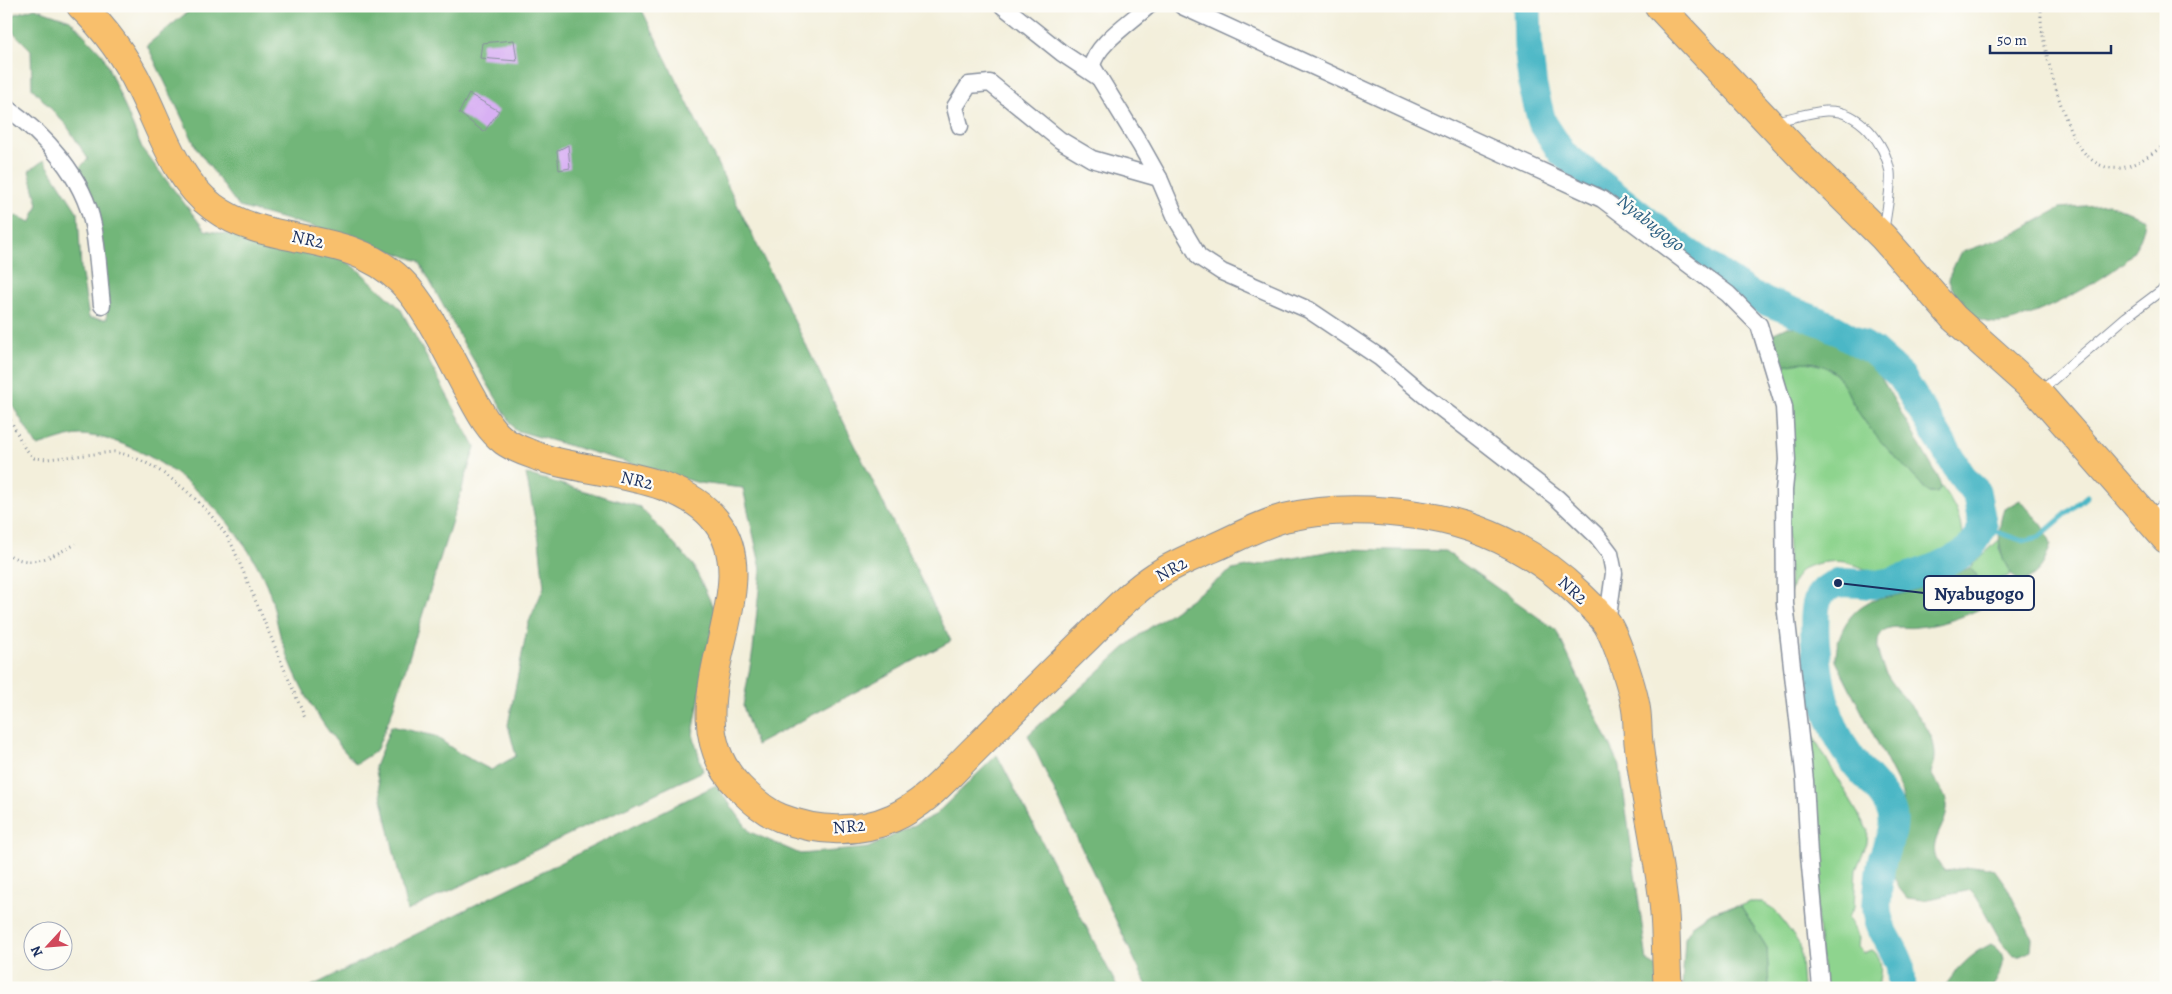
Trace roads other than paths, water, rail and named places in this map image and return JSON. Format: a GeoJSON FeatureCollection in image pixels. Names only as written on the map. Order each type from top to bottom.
{"type":"FeatureCollection","features":[{"type":"Feature","properties":{"kind":"highway","name":"NR2"},"geometry":{"type":"LineString","coordinates":[[81,6],[122,56],[184,175],[209,205],[225,215],[258,229],[316,239],[351,249],[390,271],[418,299],[482,417],[506,442],[517,449],[555,462],[656,484],[674,490],[702,506],[715,519],[732,551],[730,602],[717,660],[711,705],[711,741],[732,780],[769,812],[786,820],[837,830],[858,828],[889,820],[914,806],[939,788],[960,764],[1122,604],[1155,577],[1186,560],[1282,518],[1324,511],[1388,512],[1431,517],[1467,526],[1503,539],[1535,559],[1566,582],[1607,624],[1629,681],[1636,709],[1638,743],[1664,908],[1668,988]]}},
{"type":"Feature","properties":{"kind":"highway"},"geometry":{"type":"LineString","coordinates":[[1659,6],[1883,237],[1954,318],[2038,393],[2156,511],[2166,539]]}},
{"type":"Feature","properties":{"kind":"street"},"geometry":{"type":"LineString","coordinates":[[1003,6],[1062,54],[1098,77]]}},
{"type":"Feature","properties":{"kind":"street"},"geometry":{"type":"LineString","coordinates":[[1148,6],[1116,33],[1094,57],[1092,66],[1115,100],[1159,178],[1190,244],[1200,257],[1210,265],[1245,283],[1309,310],[1379,357],[1577,515],[1610,553],[1614,572],[1607,624]]}},
{"type":"Feature","properties":{"kind":"street"},"geometry":{"type":"LineString","coordinates":[[1182,6],[1602,199],[1728,294],[1758,324],[1784,407],[1787,460],[1784,490],[1785,604],[1805,781],[1808,855],[1821,988]]}},
{"type":"Feature","properties":{"kind":"street"},"geometry":{"type":"LineString","coordinates":[[960,126],[955,107],[969,85],[990,83],[1060,140],[1092,159],[1159,178]]}},
{"type":"Feature","properties":{"kind":"street"},"geometry":{"type":"LineString","coordinates":[[6,106],[37,131],[51,147],[74,179],[87,205],[93,225],[102,305]]}},
{"type":"Feature","properties":{"kind":"lane"},"geometry":{"type":"LineString","coordinates":[[1770,122],[1827,111],[1848,114],[1867,127],[1884,155],[1890,174],[1883,237]]}},
{"type":"Feature","properties":{"kind":"lane"},"geometry":{"type":"LineString","coordinates":[[2038,393],[2126,317],[2166,287]]}},
{"type":"Feature","properties":{"kind":"waterway","name":"Nyabugogo"},"geometry":{"type":"LineString","coordinates":[[1527,6],[1528,47],[1533,87],[1542,122],[1562,153],[1680,247],[1752,296],[1826,324],[1873,351],[1901,376],[1965,481],[1976,491],[1983,527],[1973,544],[1964,552],[1941,565],[1887,582],[1878,584],[1841,583],[1834,585],[1827,588],[1821,594],[1818,598],[1816,609],[1815,638],[1821,688],[1830,718],[1844,747],[1854,762],[1884,797],[1893,816],[1891,836],[1880,871],[1877,911],[1878,919],[1900,965],[1902,988]]}},
{"type":"Feature","properties":{"kind":"waterway"},"geometry":{"type":"LineString","coordinates":[[1983,527],[2023,541],[2039,537],[2087,496]]}},
{"type":"Feature","properties":{"kind":"place","name":"Nyabugogo"},"geometry":{"type":"Point","coordinates":[1838,583]}}]}
